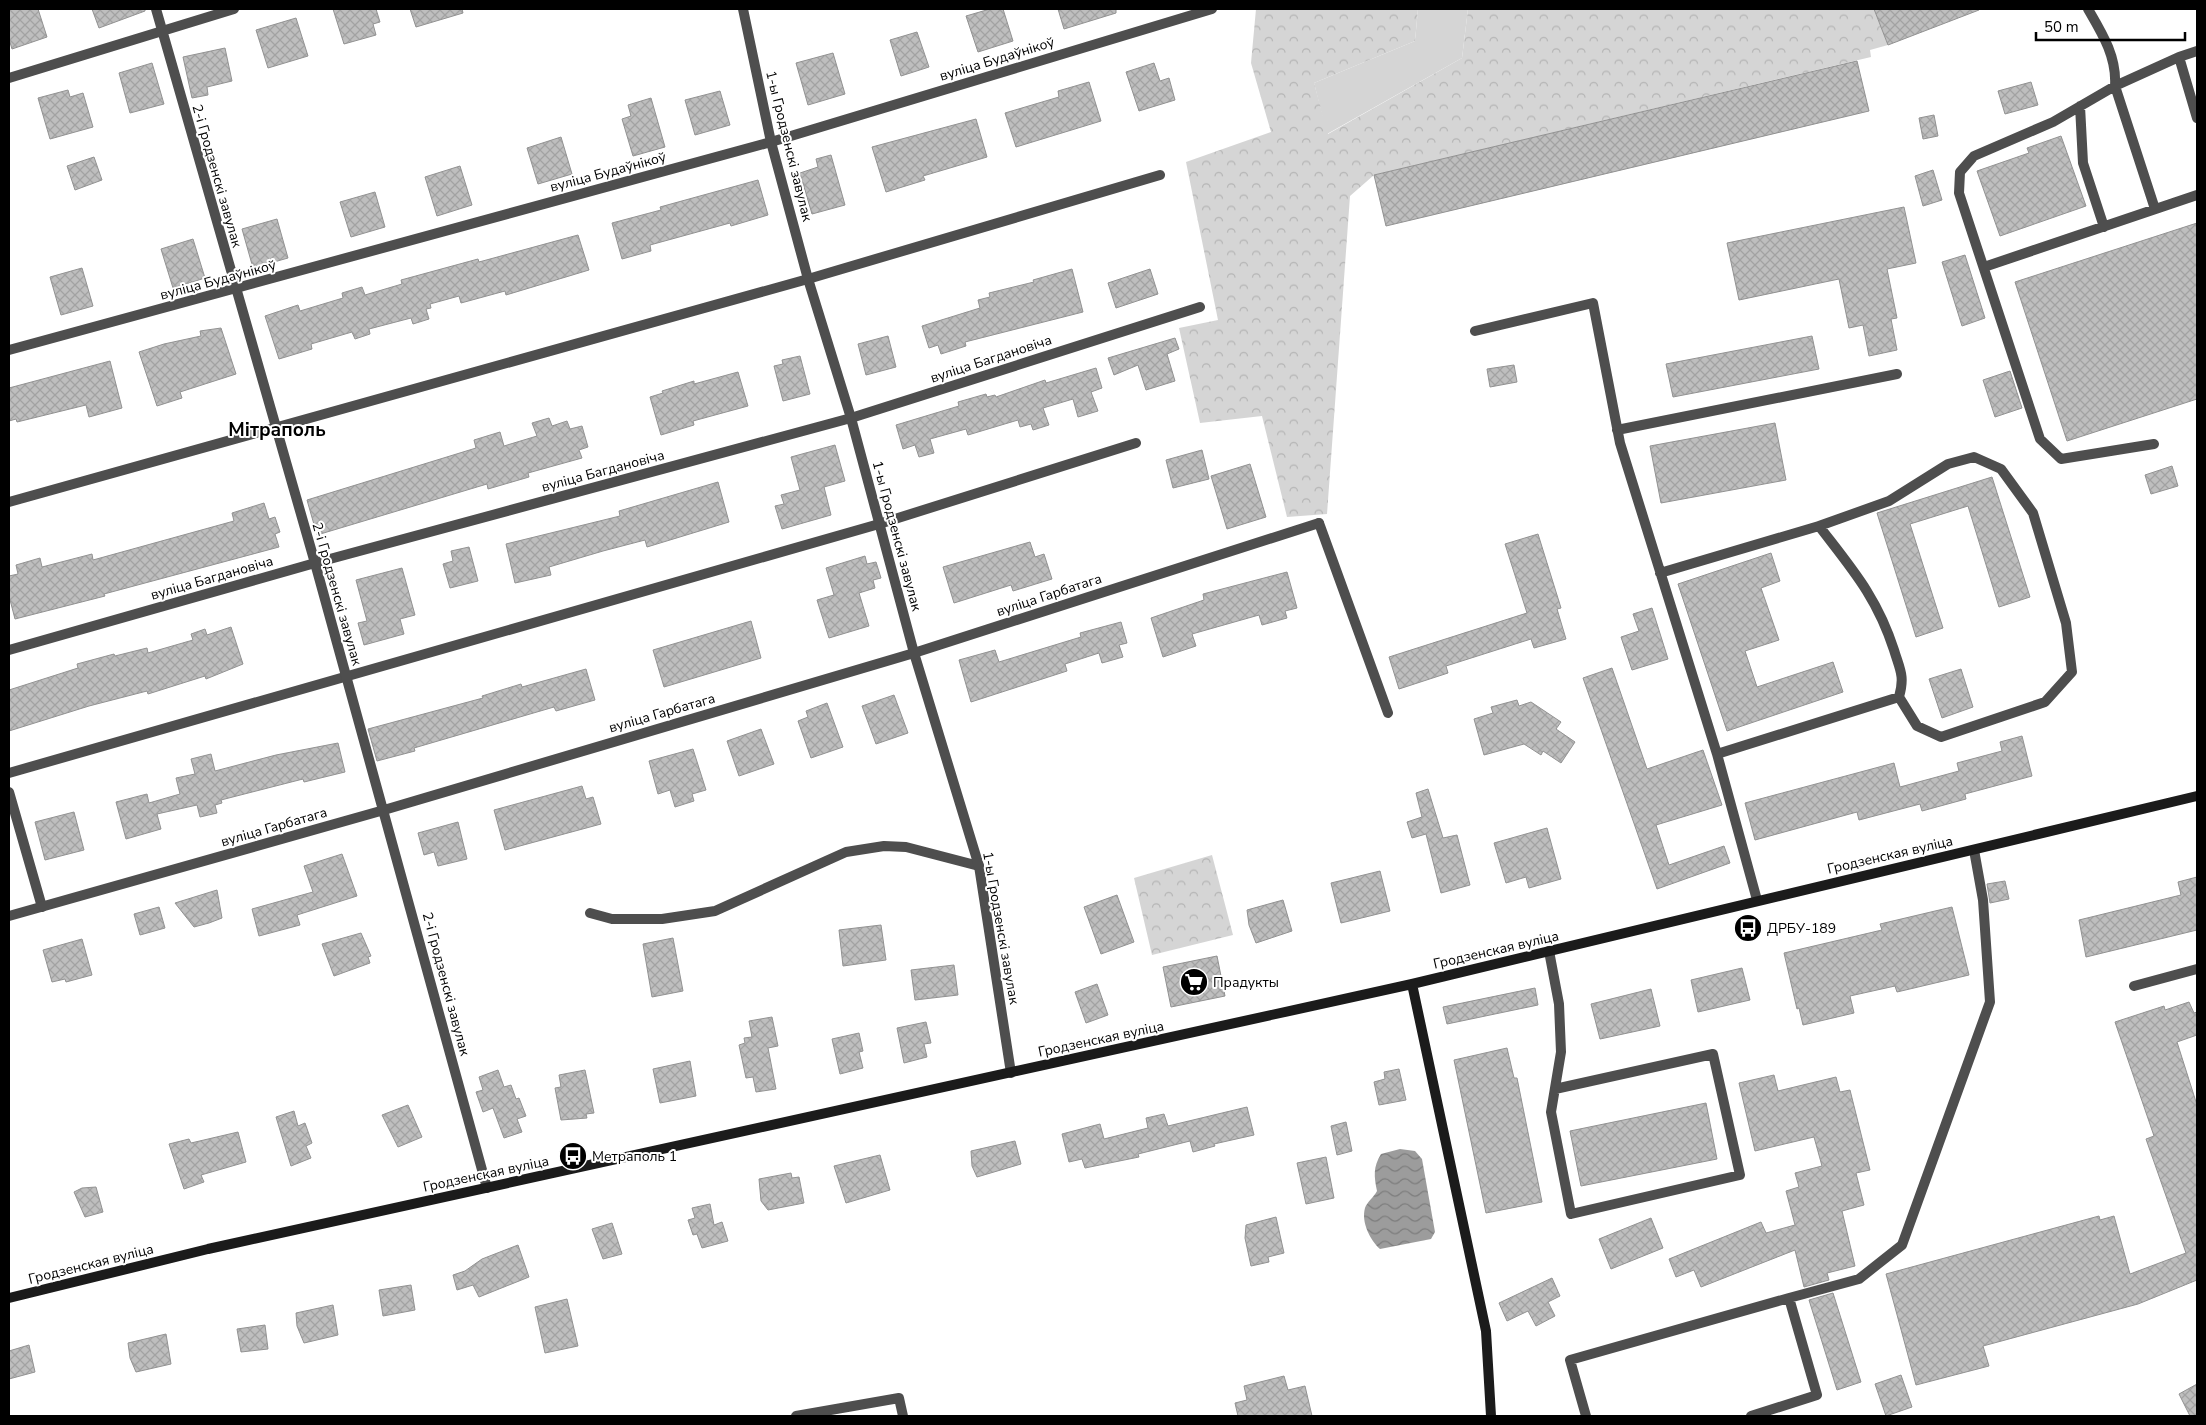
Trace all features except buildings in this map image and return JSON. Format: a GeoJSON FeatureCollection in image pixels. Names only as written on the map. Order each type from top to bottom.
{"type":"FeatureCollection","features":[{"type":"Feature","properties":{"kind":"street","name":"2-і Гродзенскі завулак"},"geometry":{"type":"LineString","coordinates":[[156,9],[315,563],[487,1188]]}},
{"type":"Feature","properties":{"kind":"street"},"geometry":{"type":"LineString","coordinates":[[9,78],[234,9]]}},
{"type":"Feature","properties":{"kind":"street","name":"1-ы Гродзенскі завулак"},"geometry":{"type":"LineString","coordinates":[[744,9],[771,142],[808,279],[851,418],[914,653],[979,866],[1011,1073]]}},
{"type":"Feature","properties":{"kind":"street","name":"вуліца Будаўнікоў"},"geometry":{"type":"LineString","coordinates":[[9,350],[771,142],[1212,9]]}},
{"type":"Feature","properties":{"kind":"street"},"geometry":{"type":"LineString","coordinates":[[2088,9],[2108,44],[2116,72],[2115,86],[2155,209]]}},
{"type":"Feature","properties":{"kind":"street"},"geometry":{"type":"LineString","coordinates":[[2154,444],[2061,459],[2040,439],[1959,193],[1960,172],[1974,156],[2053,122],[2115,86],[2179,57],[2197,51]]}},
{"type":"Feature","properties":{"kind":"street"},"geometry":{"type":"LineString","coordinates":[[2179,57],[2197,118]]}},
{"type":"Feature","properties":{"kind":"street"},"geometry":{"type":"LineString","coordinates":[[2080,106],[2083,163],[2104,227]]}},
{"type":"Feature","properties":{"kind":"street"},"geometry":{"type":"LineString","coordinates":[[9,502],[808,279],[1160,175]]}},
{"type":"Feature","properties":{"kind":"street"},"geometry":{"type":"LineString","coordinates":[[1984,268],[2197,195]]}},
{"type":"Feature","properties":{"kind":"street"},"geometry":{"type":"LineString","coordinates":[[1475,331],[1593,303],[1617,430],[1717,754],[1757,900]]}},
{"type":"Feature","properties":{"kind":"street","name":"вуліца Багдановіча"},"geometry":{"type":"LineString","coordinates":[[9,650],[315,563],[851,418],[1200,306]]}},
{"type":"Feature","properties":{"kind":"street"},"geometry":{"type":"LineString","coordinates":[[1617,430],[1897,374]]}},
{"type":"Feature","properties":{"kind":"street"},"geometry":{"type":"LineString","coordinates":[[9,773],[879,524],[1136,443]]}},
{"type":"Feature","properties":{"kind":"street"},"geometry":{"type":"LineString","coordinates":[[1660,573],[1819,526],[1889,501],[1948,464],[1974,457],[2001,469],[2033,513],[2066,623],[2072,672],[2045,702],[1941,737],[1917,726],[1899,697],[1904,681],[1884,620],[1864,584],[1819,526]]}},
{"type":"Feature","properties":{"kind":"street","name":"вуліца Гарбатага"},"geometry":{"type":"LineString","coordinates":[[9,916],[384,810],[914,653],[1319,523],[1388,714]]}},
{"type":"Feature","properties":{"kind":"street"},"geometry":{"type":"LineString","coordinates":[[1717,754],[1899,697]]}},
{"type":"Feature","properties":{"kind":"street"},"geometry":{"type":"LineString","coordinates":[[9,792],[42,907]]}},
{"type":"Feature","properties":{"kind":"street","name":"Гродзенская вуліца"},"geometry":{"type":"LineString","coordinates":[[9,1298],[208,1249],[1412,984],[2197,796]]}},
{"type":"Feature","properties":{"kind":"street"},"geometry":{"type":"LineString","coordinates":[[590,913],[612,919],[632,919],[662,918],[715,911],[846,852],[884,846],[906,847],[979,866]]}},
{"type":"Feature","properties":{"kind":"street"},"geometry":{"type":"LineString","coordinates":[[1586,1416],[1570,1360],[1859,1279],[1902,1245],[1990,1002],[1983,900],[1974,850]]}},
{"type":"Feature","properties":{"kind":"street"},"geometry":{"type":"LineString","coordinates":[[1549,951],[1558,1004],[1560,1052],[1551,1112],[1571,1214],[1740,1175],[1713,1054],[1555,1089]]}},
{"type":"Feature","properties":{"kind":"street"},"geometry":{"type":"LineString","coordinates":[[2134,986],[2197,969]]}},
{"type":"Feature","properties":{"kind":"street"},"geometry":{"type":"LineString","coordinates":[[1412,984],[1486,1331],[1491,1416]]}},
{"type":"Feature","properties":{"kind":"street"},"geometry":{"type":"LineString","coordinates":[[1751,1416],[1817,1395],[1789,1298]]}},
{"type":"Feature","properties":{"kind":"street"},"geometry":{"type":"LineString","coordinates":[[796,1416],[899,1398],[903,1416]]}},
{"type":"Feature","properties":{"kind":"green space"},"geometry":{"type":"Polygon","coordinates":[[[1256,9],[1418,9],[1415,41],[1314,83],[1328,134],[1462,58],[1468,9],[1874,9],[1888,45],[1870,50],[1871,57],[1374,175],[1350,196],[1327,514],[1287,517],[1262,416],[1200,423],[1179,328],[1218,320],[1186,162],[1271,132],[1251,63],[1256,9]]]}},
{"type":"Feature","properties":{"kind":"green space"},"geometry":{"type":"Polygon","coordinates":[[[1418,9],[1468,9],[1462,58],[1327,134],[1314,83],[1415,41],[1418,9]]]}},
{"type":"Feature","properties":{"kind":"green space"},"geometry":{"type":"Polygon","coordinates":[[[1212,855],[1233,935],[1152,955],[1134,878],[1212,855]]]}},
{"type":"Feature","properties":{"kind":"water"},"geometry":{"type":"Polygon","coordinates":[[[1400,1149],[1415,1151],[1422,1159],[1435,1232],[1431,1239],[1380,1249],[1373,1241],[1365,1225],[1365,1208],[1377,1191],[1375,1172],[1381,1154],[1400,1149]]]}},
{"type":"Feature","properties":{"kind":"place","name":"ДРБУ-189"},"geometry":{"type":"Point","coordinates":[1748,928]}},
{"type":"Feature","properties":{"kind":"place","name":"Прадукты"},"geometry":{"type":"Point","coordinates":[1194,982]}},
{"type":"Feature","properties":{"kind":"place","name":"Метраполь 1"},"geometry":{"type":"Point","coordinates":[573,1156]}},
{"type":"Feature","properties":{"kind":"district","name":"Мітраполь"},"geometry":{"type":"Point","coordinates":[277,430]}}]}
